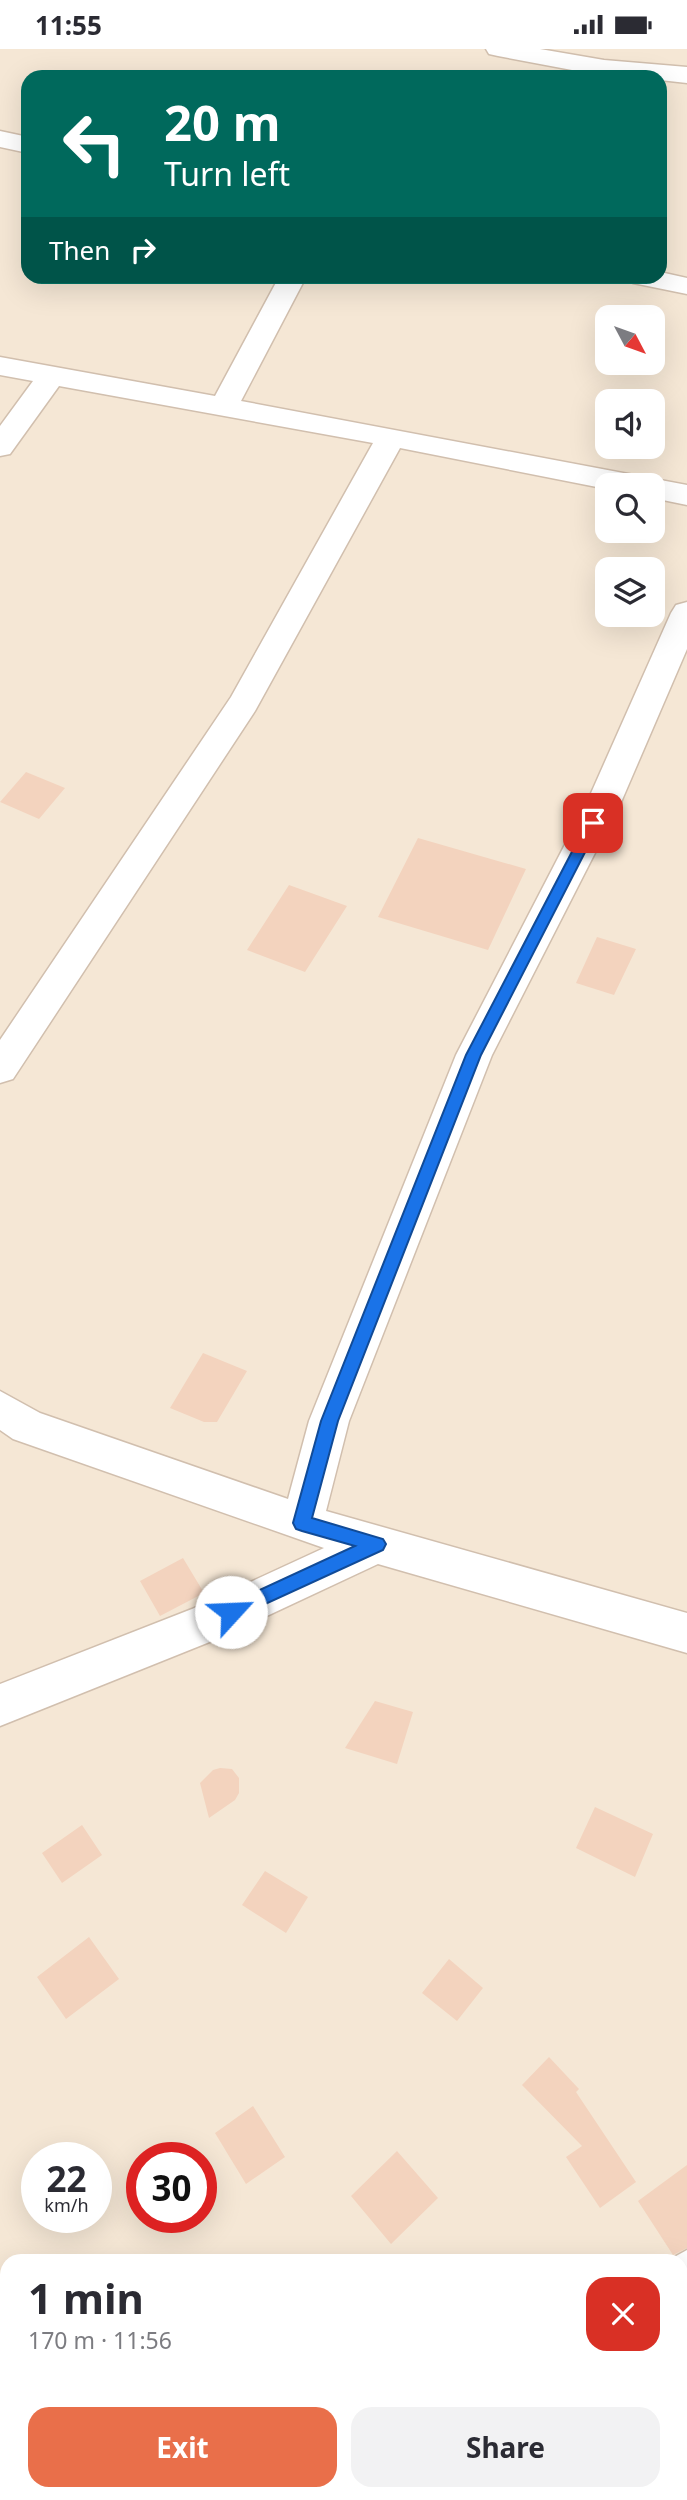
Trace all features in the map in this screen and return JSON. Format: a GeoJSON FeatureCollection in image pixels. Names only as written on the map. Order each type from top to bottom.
{"type":"FeatureCollection","features":[{"type":"Feature","properties":{"kind":"street"},"geometry":{"type":"LineString","coordinates":[[498,49],[628,70]]}},
{"type":"Feature","properties":{"kind":"street"},"geometry":{"type":"LineString","coordinates":[[667,73],[687,75]]}},
{"type":"Feature","properties":{"kind":"street"},"geometry":{"type":"LineString","coordinates":[[0,139],[21,144]]}},
{"type":"Feature","properties":{"kind":"street"},"geometry":{"type":"LineString","coordinates":[[667,282],[687,286]]}},
{"type":"Feature","properties":{"kind":"street"},"geometry":{"type":"LineString","coordinates":[[223,407],[288,284]]}},
{"type":"Feature","properties":{"kind":"street"},"geometry":{"type":"LineString","coordinates":[[0,366],[595,477]]}},
{"type":"Feature","properties":{"kind":"street"},"geometry":{"type":"LineString","coordinates":[[0,447],[52,375]]}},
{"type":"Feature","properties":{"kind":"street"},"geometry":{"type":"LineString","coordinates":[[0,1069],[244,703],[391,437]]}},
{"type":"Feature","properties":{"kind":"street"},"geometry":{"type":"LineString","coordinates":[[665,490],[687,495]]}},
{"type":"Feature","properties":{"kind":"street"},"geometry":{"type":"LineString","coordinates":[[302,1523],[329,1421],[474,1055],[606,800],[687,613]]}},
{"type":"Feature","properties":{"kind":"street"},"geometry":{"type":"LineString","coordinates":[[0,1409],[27,1426],[302,1523],[687,1633]]}},
{"type":"Feature","properties":{"kind":"street"},"geometry":{"type":"LineString","coordinates":[[0,1705],[206,1623],[377,1544]]}},
{"type":"Feature","properties":{"kind":"shaded area"},"geometry":{"type":"Polygon","coordinates":[[[0,49],[687,49],[687,2254],[0,2254],[0,49]]]}},
{"type":"Feature","properties":{"kind":"building"},"geometry":{"type":"Polygon","coordinates":[[[26,772],[65,788],[39,819],[0,802],[26,772]]]}},
{"type":"Feature","properties":{"kind":"building"},"geometry":{"type":"Polygon","coordinates":[[[418,838],[526,869],[488,950],[378,917],[418,838]]]}},
{"type":"Feature","properties":{"kind":"building"},"geometry":{"type":"Polygon","coordinates":[[[289,885],[347,906],[305,972],[247,950],[289,885]]]}},
{"type":"Feature","properties":{"kind":"building"},"geometry":{"type":"Polygon","coordinates":[[[597,937],[636,949],[614,995],[576,983],[597,937]]]}},
{"type":"Feature","properties":{"kind":"building"},"geometry":{"type":"Polygon","coordinates":[[[203,1353],[247,1371],[217,1422],[204,1422],[170,1408],[203,1353]]]}},
{"type":"Feature","properties":{"kind":"building"},"geometry":{"type":"Polygon","coordinates":[[[183,1558],[204,1593],[160,1616],[140,1581],[183,1558]]]}},
{"type":"Feature","properties":{"kind":"building"},"geometry":{"type":"Polygon","coordinates":[[[375,1701],[413,1712],[397,1764],[345,1748],[375,1701]]]}},
{"type":"Feature","properties":{"kind":"building"},"geometry":{"type":"Polygon","coordinates":[[[232,1769],[239,1778],[239,1793],[235,1800],[209,1818],[200,1783],[213,1770],[232,1769]]]}},
{"type":"Feature","properties":{"kind":"building"},"geometry":{"type":"Polygon","coordinates":[[[595,1807],[653,1834],[635,1877],[576,1848],[595,1807]]]}},
{"type":"Feature","properties":{"kind":"building"},"geometry":{"type":"Polygon","coordinates":[[[82,1825],[102,1855],[62,1883],[42,1853],[82,1825]]]}},
{"type":"Feature","properties":{"kind":"building"},"geometry":{"type":"Polygon","coordinates":[[[265,1871],[308,1897],[286,1933],[242,1905],[265,1871]]]}},
{"type":"Feature","properties":{"kind":"building"},"geometry":{"type":"Polygon","coordinates":[[[89,1937],[119,1979],[66,2019],[37,1977],[89,1937]]]}},
{"type":"Feature","properties":{"kind":"building"},"geometry":{"type":"Polygon","coordinates":[[[449,1959],[483,1988],[457,2021],[422,1993],[449,1959]]]}},
{"type":"Feature","properties":{"kind":"building"},"geometry":{"type":"Polygon","coordinates":[[[549,2057],[579,2089],[576,2092],[636,2182],[600,2208],[566,2157],[582,2146],[522,2085],[549,2057]]]}},
{"type":"Feature","properties":{"kind":"building"},"geometry":{"type":"Polygon","coordinates":[[[253,2106],[285,2157],[246,2184],[215,2133],[253,2106]]]}},
{"type":"Feature","properties":{"kind":"building"},"geometry":{"type":"Polygon","coordinates":[[[397,2151],[438,2198],[391,2244],[351,2196],[397,2151]]]}},
{"type":"Feature","properties":{"kind":"building"},"geometry":{"type":"Polygon","coordinates":[[[687,2165],[687,2248],[672,2254],[638,2201],[687,2165]]]}},
{"type":"Feature","properties":{"kind":"route"},"geometry":{"type":"LineString","coordinates":[[231,1612],[377,1544],[302,1523],[329,1421],[474,1055],[593,823]]}}]}
